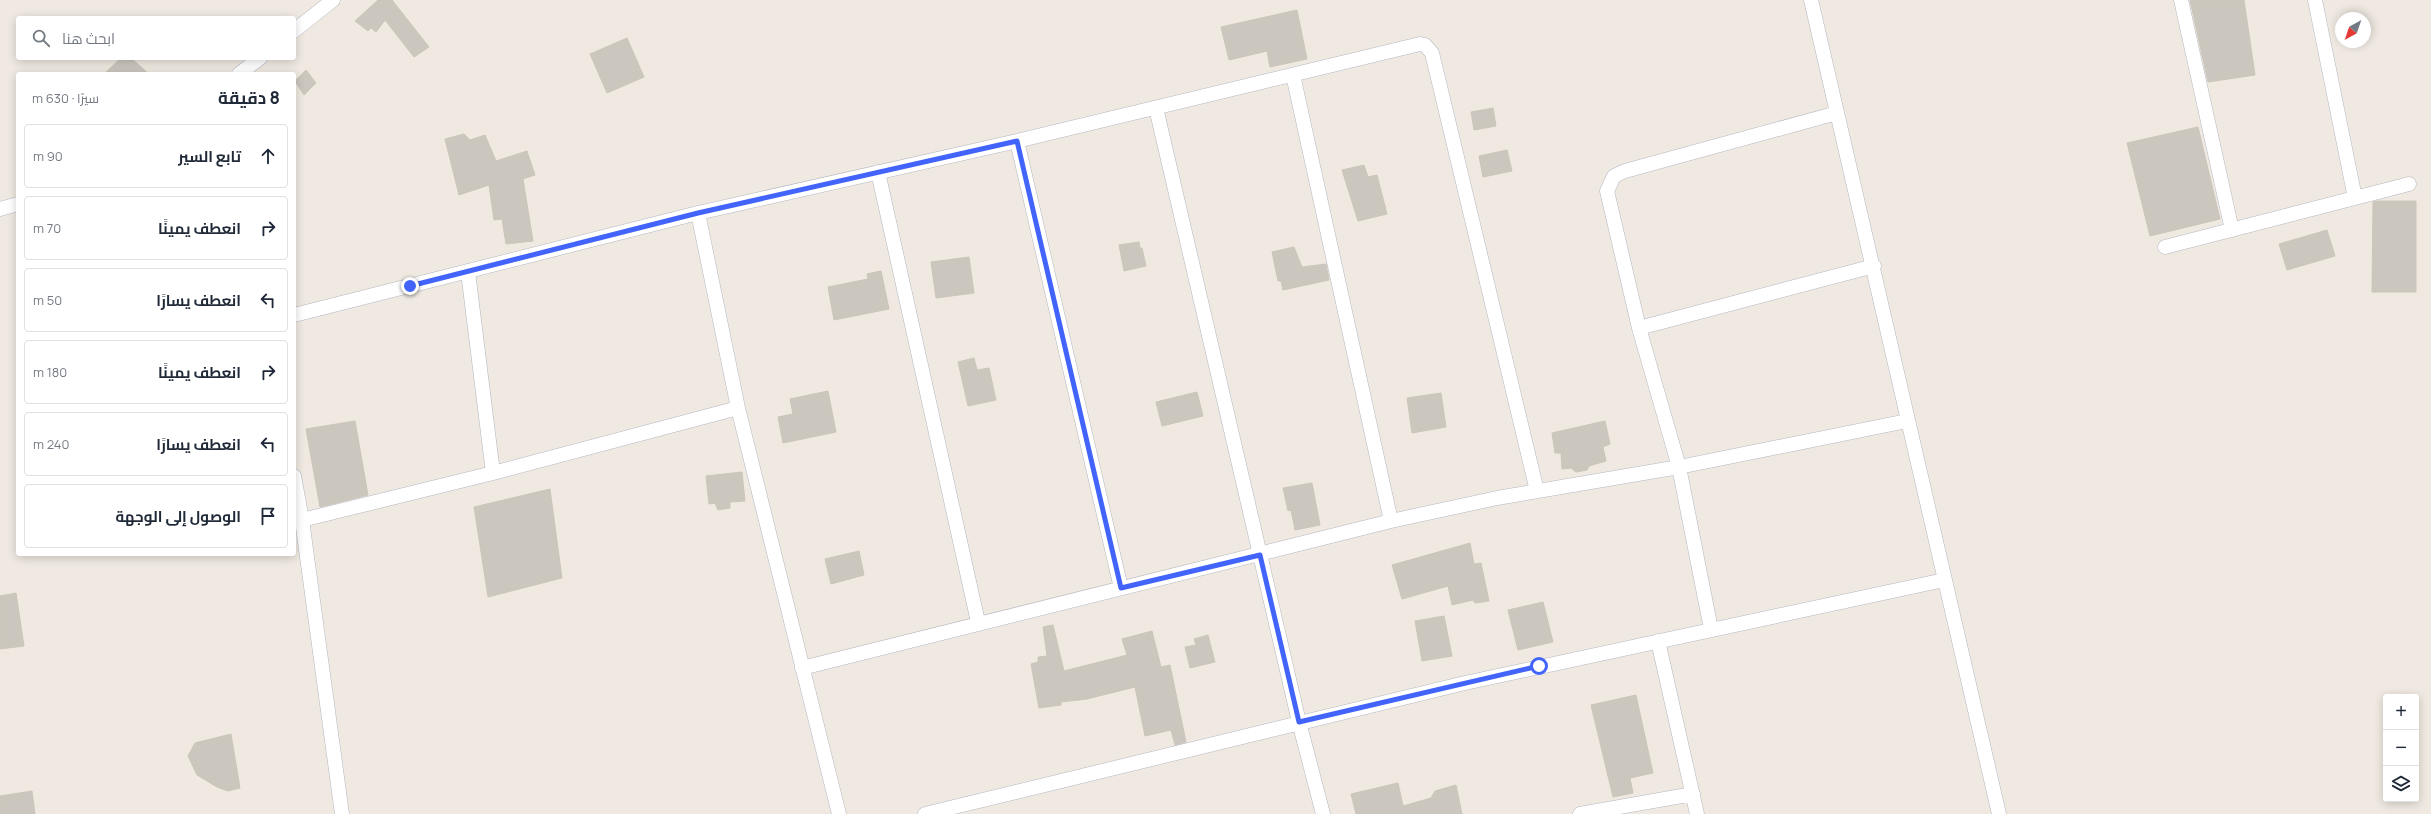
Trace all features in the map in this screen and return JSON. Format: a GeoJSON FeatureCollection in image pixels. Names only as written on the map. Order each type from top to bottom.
{"type":"FeatureCollection","features":[{"type":"Feature","properties":{"kind":"street"},"geometry":{"type":"LineString","coordinates":[[296,29],[333,0]]}},
{"type":"Feature","properties":{"kind":"street"},"geometry":{"type":"LineString","coordinates":[[1810,0],[1874,266],[1907,421],[1999,814]]}},
{"type":"Feature","properties":{"kind":"street"},"geometry":{"type":"LineString","coordinates":[[2181,0],[2232,230]]}},
{"type":"Feature","properties":{"kind":"street"},"geometry":{"type":"LineString","coordinates":[[2316,0],[2355,198]]}},
{"type":"Feature","properties":{"kind":"street"},"geometry":{"type":"LineString","coordinates":[[296,315],[698,213],[1017,141],[1414,45],[1425,45],[1432,53],[1537,491]]}},
{"type":"Feature","properties":{"kind":"street"},"geometry":{"type":"LineString","coordinates":[[242,72],[258,60]]}},
{"type":"Feature","properties":{"kind":"street"},"geometry":{"type":"LineString","coordinates":[[1293,75],[1391,521]]}},
{"type":"Feature","properties":{"kind":"street"},"geometry":{"type":"LineString","coordinates":[[1156,108],[1299,722],[1323,814]]}},
{"type":"Feature","properties":{"kind":"street"},"geometry":{"type":"LineString","coordinates":[[1711,630],[1679,467],[1639,328],[1607,191],[1614,176],[1837,113]]}},
{"type":"Feature","properties":{"kind":"street"},"geometry":{"type":"LineString","coordinates":[[1017,141],[1121,588]]}},
{"type":"Feature","properties":{"kind":"street"},"geometry":{"type":"LineString","coordinates":[[878,172],[978,622]]}},
{"type":"Feature","properties":{"kind":"street"},"geometry":{"type":"LineString","coordinates":[[2165,247],[2409,184]]}},
{"type":"Feature","properties":{"kind":"street"},"geometry":{"type":"LineString","coordinates":[[0,209],[16,205]]}},
{"type":"Feature","properties":{"kind":"street"},"geometry":{"type":"LineString","coordinates":[[698,213],[738,408],[839,814]]}},
{"type":"Feature","properties":{"kind":"street"},"geometry":{"type":"LineString","coordinates":[[1639,328],[1874,266]]}},
{"type":"Feature","properties":{"kind":"street"},"geometry":{"type":"LineString","coordinates":[[468,272],[493,473]]}},
{"type":"Feature","properties":{"kind":"street"},"geometry":{"type":"LineString","coordinates":[[302,520],[493,473],[738,408]]}},
{"type":"Feature","properties":{"kind":"street"},"geometry":{"type":"LineString","coordinates":[[802,668],[978,622],[1260,555],[1391,521],[1537,491],[1679,467],[1907,421]]}},
{"type":"Feature","properties":{"kind":"street"},"geometry":{"type":"LineString","coordinates":[[296,487],[302,520],[342,814]]}},
{"type":"Feature","properties":{"kind":"street"},"geometry":{"type":"LineString","coordinates":[[925,814],[1299,722],[1465,683],[1944,580]]}},
{"type":"Feature","properties":{"kind":"street"},"geometry":{"type":"LineString","coordinates":[[1658,641],[1697,814]]}},
{"type":"Feature","properties":{"kind":"street"},"geometry":{"type":"LineString","coordinates":[[1580,814],[1693,794]]}},
{"type":"Feature","properties":{"kind":"building"},"geometry":{"type":"Polygon","coordinates":[[[378,0],[392,0],[429,47],[414,57],[385,20],[376,32],[371,28],[368,31],[355,21],[378,0]]]}},
{"type":"Feature","properties":{"kind":"building"},"geometry":{"type":"Polygon","coordinates":[[[2190,0],[2244,0],[2255,75],[2208,82],[2190,0]]]}},
{"type":"Feature","properties":{"kind":"building"},"geometry":{"type":"Polygon","coordinates":[[[1297,10],[1307,59],[1270,67],[1267,51],[1229,60],[1221,27],[1297,10]]]}},
{"type":"Feature","properties":{"kind":"building"},"geometry":{"type":"Polygon","coordinates":[[[627,38],[644,77],[607,93],[590,54],[627,38]]]}},
{"type":"Feature","properties":{"kind":"building"},"geometry":{"type":"Polygon","coordinates":[[[119,60],[133,60],[147,72],[106,72],[119,60]]]}},
{"type":"Feature","properties":{"kind":"building"},"geometry":{"type":"Polygon","coordinates":[[[306,70],[316,83],[304,95],[296,83],[296,80],[306,70]]]}},
{"type":"Feature","properties":{"kind":"building"},"geometry":{"type":"Polygon","coordinates":[[[1493,108],[1496,126],[1474,130],[1471,112],[1493,108]]]}},
{"type":"Feature","properties":{"kind":"building"},"geometry":{"type":"Polygon","coordinates":[[[2198,127],[2220,219],[2150,236],[2127,143],[2198,127]]]}},
{"type":"Feature","properties":{"kind":"building"},"geometry":{"type":"Polygon","coordinates":[[[464,134],[470,140],[485,135],[496,161],[527,151],[535,175],[523,179],[533,241],[506,244],[502,219],[494,220],[489,185],[459,195],[445,139],[464,134]]]}},
{"type":"Feature","properties":{"kind":"building"},"geometry":{"type":"Polygon","coordinates":[[[1507,150],[1512,171],[1483,177],[1479,156],[1507,150]]]}},
{"type":"Feature","properties":{"kind":"building"},"geometry":{"type":"Polygon","coordinates":[[[1364,165],[1368,177],[1377,175],[1387,214],[1358,221],[1342,170],[1364,165]]]}},
{"type":"Feature","properties":{"kind":"building"},"geometry":{"type":"Polygon","coordinates":[[[2416,201],[2416,292],[2372,292],[2373,202],[2416,201]]]}},
{"type":"Feature","properties":{"kind":"building"},"geometry":{"type":"Polygon","coordinates":[[[2327,230],[2335,256],[2287,270],[2279,244],[2327,230]]]}},
{"type":"Feature","properties":{"kind":"building"},"geometry":{"type":"Polygon","coordinates":[[[1139,242],[1146,266],[1124,271],[1119,245],[1139,242]]]}},
{"type":"Feature","properties":{"kind":"building"},"geometry":{"type":"Polygon","coordinates":[[[1294,247],[1302,267],[1326,264],[1329,280],[1283,290],[1281,281],[1278,281],[1272,252],[1294,247]]]}},
{"type":"Feature","properties":{"kind":"building"},"geometry":{"type":"Polygon","coordinates":[[[969,257],[974,293],[936,298],[931,262],[969,257]]]}},
{"type":"Feature","properties":{"kind":"building"},"geometry":{"type":"Polygon","coordinates":[[[881,271],[889,309],[834,320],[828,287],[868,279],[867,274],[881,271]]]}},
{"type":"Feature","properties":{"kind":"building"},"geometry":{"type":"Polygon","coordinates":[[[974,358],[977,370],[989,368],[996,400],[968,406],[958,362],[974,358]]]}},
{"type":"Feature","properties":{"kind":"building"},"geometry":{"type":"Polygon","coordinates":[[[828,391],[836,432],[783,443],[778,417],[793,414],[790,399],[828,391]]]}},
{"type":"Feature","properties":{"kind":"building"},"geometry":{"type":"Polygon","coordinates":[[[1197,392],[1203,416],[1162,426],[1156,402],[1197,392]]]}},
{"type":"Feature","properties":{"kind":"building"},"geometry":{"type":"Polygon","coordinates":[[[1441,393],[1446,427],[1412,433],[1407,398],[1441,393]]]}},
{"type":"Feature","properties":{"kind":"building"},"geometry":{"type":"Polygon","coordinates":[[[355,421],[368,495],[320,507],[306,429],[355,421]]]}},
{"type":"Feature","properties":{"kind":"building"},"geometry":{"type":"Polygon","coordinates":[[[1605,421],[1610,444],[1603,447],[1606,461],[1589,466],[1587,470],[1576,472],[1571,468],[1562,469],[1561,453],[1555,453],[1552,433],[1605,421]]]}},
{"type":"Feature","properties":{"kind":"building"},"geometry":{"type":"Polygon","coordinates":[[[742,472],[745,501],[730,502],[730,508],[718,510],[715,503],[709,504],[706,476],[742,472]]]}},
{"type":"Feature","properties":{"kind":"building"},"geometry":{"type":"Polygon","coordinates":[[[1312,483],[1320,525],[1295,530],[1291,510],[1288,511],[1283,488],[1312,483]]]}},
{"type":"Feature","properties":{"kind":"building"},"geometry":{"type":"Polygon","coordinates":[[[550,489],[562,578],[488,597],[474,507],[550,489]]]}},
{"type":"Feature","properties":{"kind":"building"},"geometry":{"type":"Polygon","coordinates":[[[1470,543],[1474,564],[1481,563],[1489,601],[1475,603],[1473,600],[1452,605],[1448,586],[1402,599],[1392,565],[1470,543]]]}},
{"type":"Feature","properties":{"kind":"building"},"geometry":{"type":"Polygon","coordinates":[[[859,551],[864,575],[831,584],[825,559],[859,551]]]}},
{"type":"Feature","properties":{"kind":"building"},"geometry":{"type":"Polygon","coordinates":[[[16,593],[24,646],[0,649],[0,596],[16,593]]]}},
{"type":"Feature","properties":{"kind":"building"},"geometry":{"type":"Polygon","coordinates":[[[1543,602],[1553,642],[1518,650],[1508,610],[1543,602]]]}},
{"type":"Feature","properties":{"kind":"building"},"geometry":{"type":"Polygon","coordinates":[[[1444,616],[1452,656],[1422,661],[1415,621],[1444,616]]]}},
{"type":"Feature","properties":{"kind":"building"},"geometry":{"type":"Polygon","coordinates":[[[1053,625],[1064,671],[1127,655],[1122,639],[1152,631],[1161,667],[1170,665],[1186,742],[1175,745],[1171,730],[1145,736],[1135,687],[1087,699],[1061,702],[1061,705],[1039,708],[1031,664],[1038,662],[1038,657],[1047,656],[1043,627],[1053,625]]]}},
{"type":"Feature","properties":{"kind":"building"},"geometry":{"type":"Polygon","coordinates":[[[1208,635],[1215,662],[1190,668],[1185,647],[1196,645],[1194,639],[1208,635]]]}},
{"type":"Feature","properties":{"kind":"building"},"geometry":{"type":"Polygon","coordinates":[[[1636,695],[1653,773],[1630,778],[1633,793],[1613,797],[1591,705],[1636,695]]]}},
{"type":"Feature","properties":{"kind":"building"},"geometry":{"type":"Polygon","coordinates":[[[231,734],[240,788],[228,791],[217,787],[197,775],[188,756],[195,743],[231,734]]]}},
{"type":"Feature","properties":{"kind":"building"},"geometry":{"type":"Polygon","coordinates":[[[1398,783],[1403,806],[1431,798],[1435,791],[1456,785],[1462,814],[1356,814],[1351,794],[1398,783]]]}},
{"type":"Feature","properties":{"kind":"building"},"geometry":{"type":"Polygon","coordinates":[[[32,791],[35,814],[0,814],[0,796],[32,791]]]}},
{"type":"Feature","properties":{"kind":"route"},"geometry":{"type":"LineString","coordinates":[[410,286],[698,213],[1017,141],[1121,588],[1260,555],[1299,722],[1539,666]]}}]}
